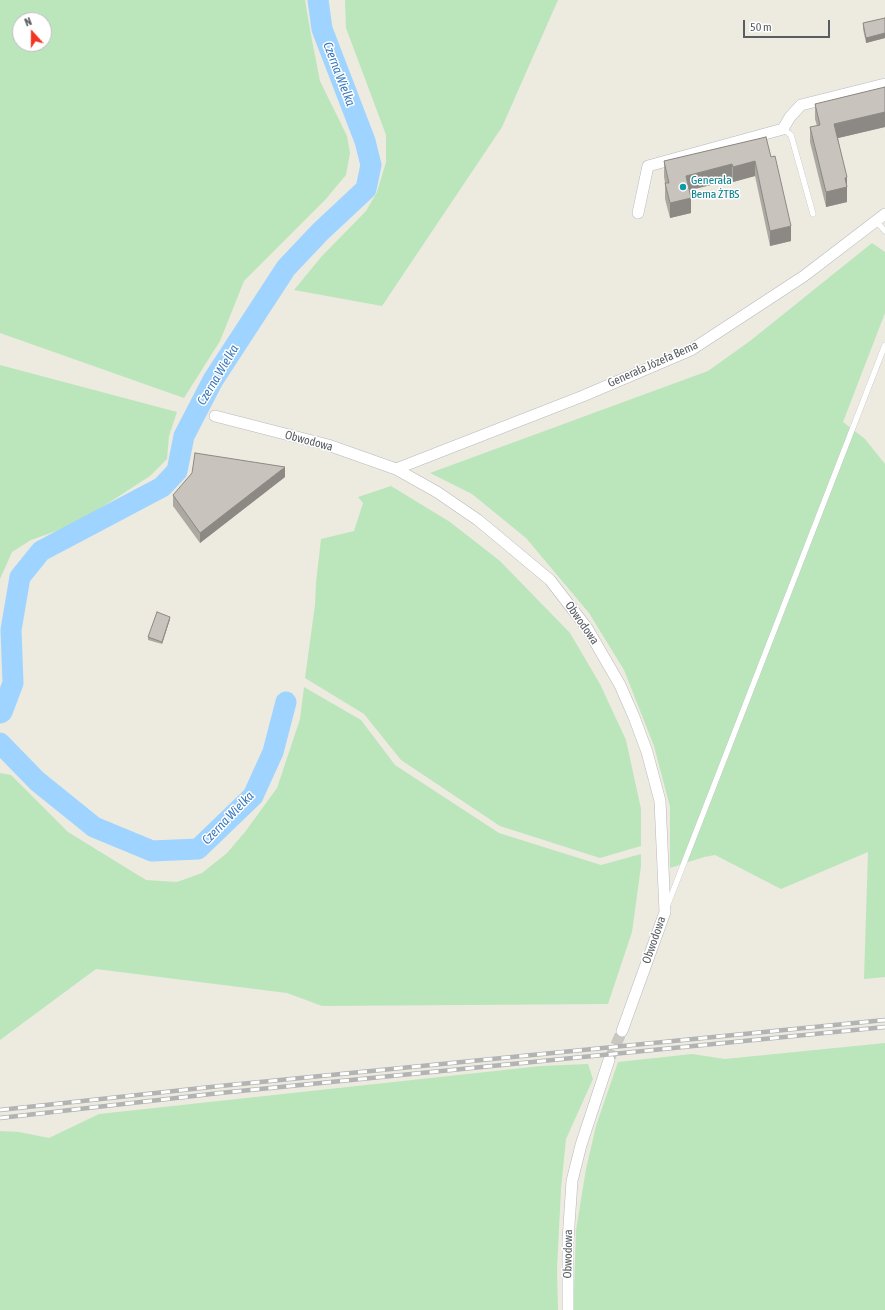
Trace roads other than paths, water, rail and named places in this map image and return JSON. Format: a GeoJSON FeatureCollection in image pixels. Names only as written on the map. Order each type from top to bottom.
{"type":"FeatureCollection","features":[{"type":"Feature","properties":{"kind":"street"},"geometry":{"type":"LineString","coordinates":[[638,213],[648,166],[783,129],[790,117],[801,105],[885,84]]}},
{"type":"Feature","properties":{"kind":"street","name":"Generała Józefa Bema"},"geometry":{"type":"LineString","coordinates":[[396,469],[583,396],[690,350],[804,276],[885,214]]}},
{"type":"Feature","properties":{"kind":"street","name":"Obwodowa"},"geometry":{"type":"LineString","coordinates":[[215,416],[328,445],[396,469],[437,492],[478,520],[550,580],[587,628],[620,685],[634,717],[647,752],[660,801],[665,912],[622,1031]]}},
{"type":"Feature","properties":{"kind":"street","name":"Obwodowa"},"geometry":{"type":"LineString","coordinates":[[568,1310],[568,1240],[572,1181],[581,1145],[609,1060]]}},
{"type":"Feature","properties":{"kind":"lane"},"geometry":{"type":"LineString","coordinates":[[783,129],[791,135],[813,214]]}},
{"type":"Feature","properties":{"kind":"lane"},"geometry":{"type":"LineString","coordinates":[[876,221],[885,231]]}},
{"type":"Feature","properties":{"kind":"lane"},"geometry":{"type":"LineString","coordinates":[[665,912],[885,345]]}},
{"type":"Feature","properties":{"kind":"waterway","name":"Czerna Wielka"},"geometry":{"type":"LineString","coordinates":[[0,713],[2,712],[13,683],[11,630],[20,577],[41,551],[162,487],[177,471],[184,436],[213,380],[286,268],[320,232],[366,189],[371,165],[365,141],[322,29],[318,0]]}},
{"type":"Feature","properties":{"kind":"waterway","name":"Czerna Wielka"},"geometry":{"type":"LineString","coordinates":[[0,743],[37,781],[94,827],[152,851],[198,849],[253,796],[273,752],[286,702]]}},
{"type":"Feature","properties":{"kind":"tunnel"},"geometry":{"type":"LineString","coordinates":[[609,1060],[622,1031]]}},
{"type":"Feature","properties":{"kind":"railway"},"geometry":{"type":"LineString","coordinates":[[0,1110],[220,1086],[885,1020]]}},
{"type":"Feature","properties":{"kind":"railway"},"geometry":{"type":"LineString","coordinates":[[0,1118],[220,1093],[885,1027]]}},
{"type":"Feature","properties":{"kind":"place","name":"Generała Bema ŻTBS"},"geometry":{"type":"Point","coordinates":[683,187]}}]}
